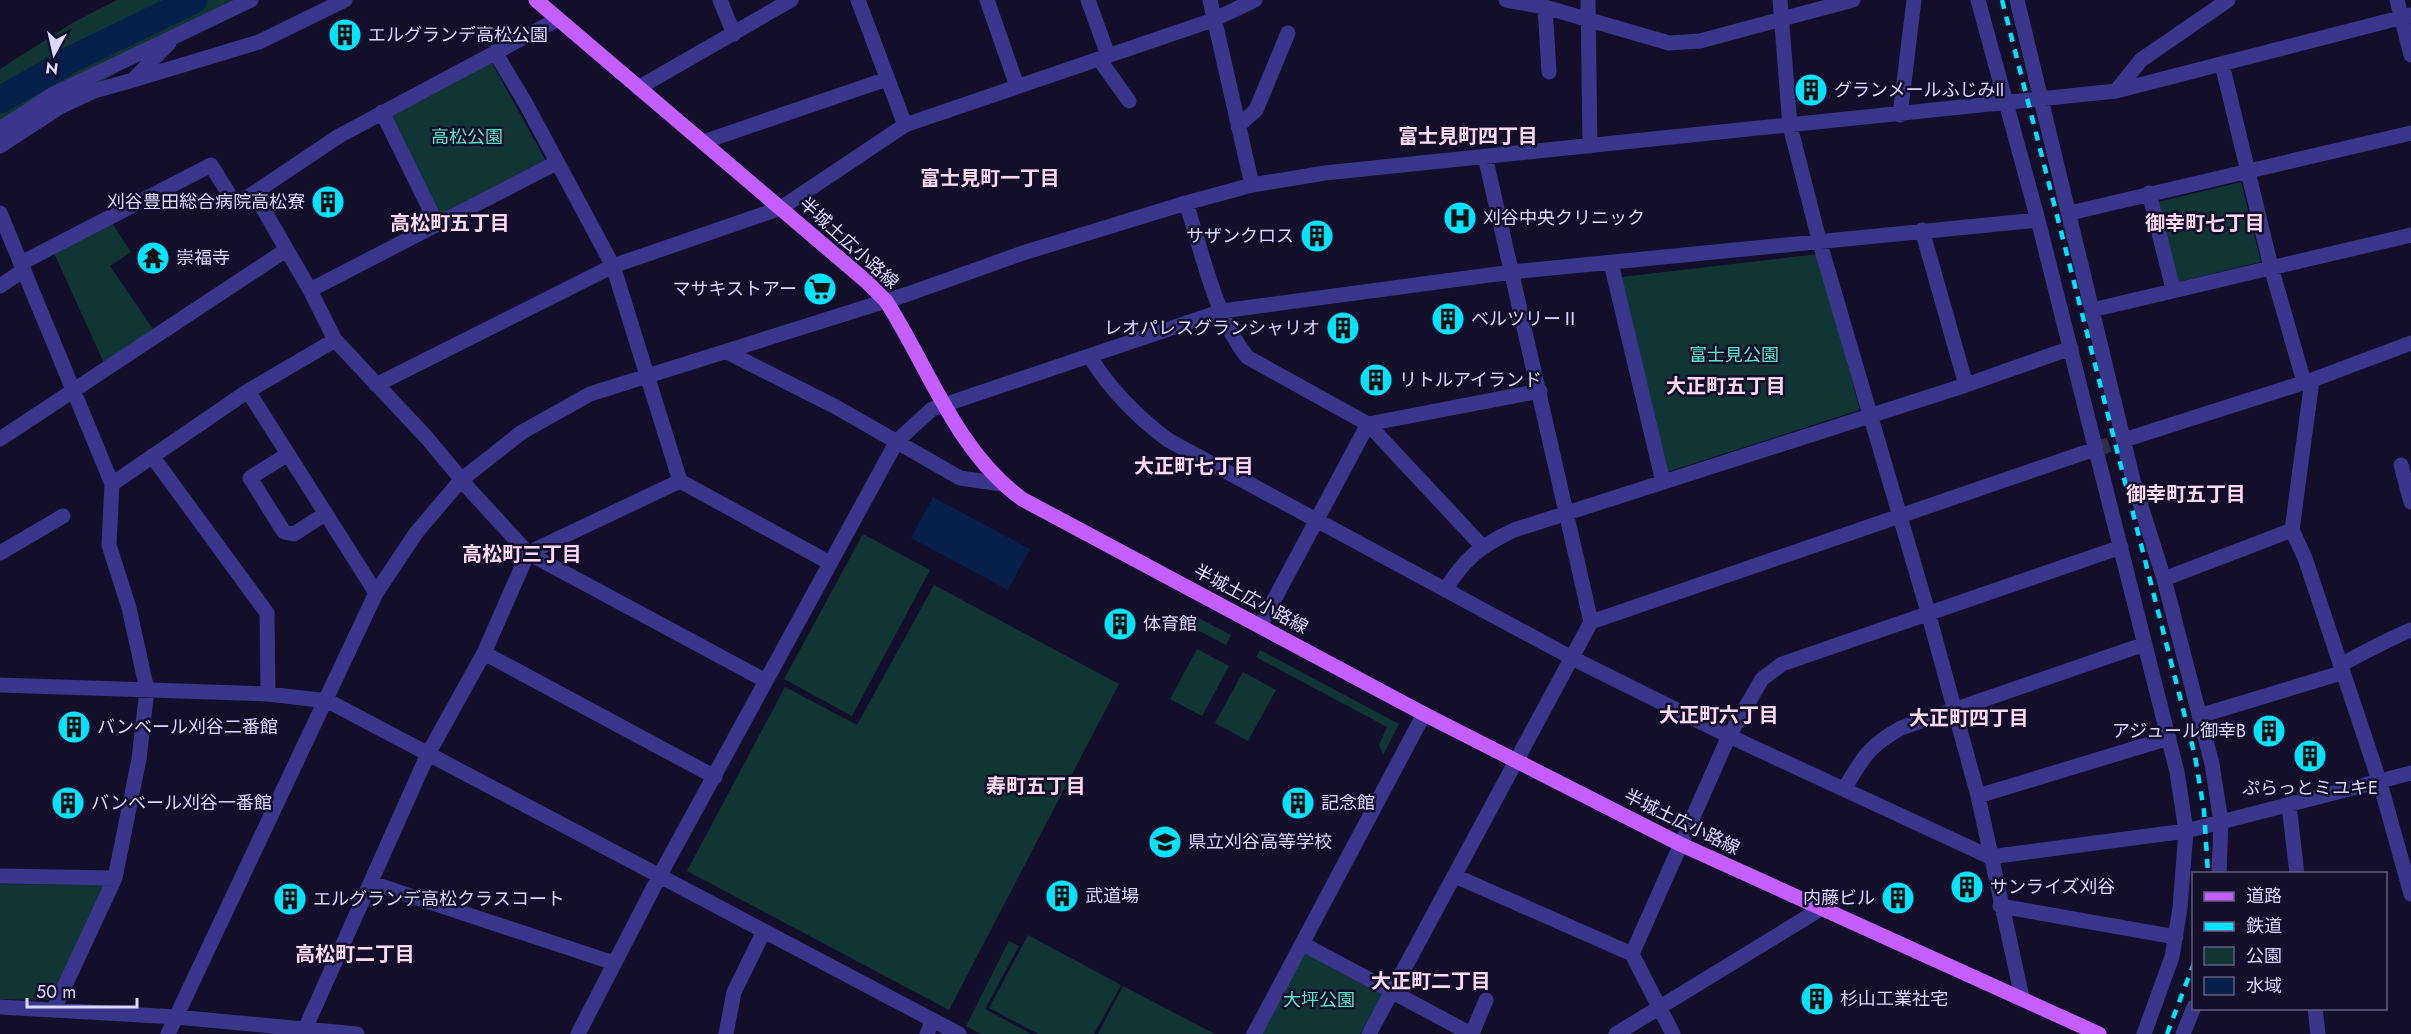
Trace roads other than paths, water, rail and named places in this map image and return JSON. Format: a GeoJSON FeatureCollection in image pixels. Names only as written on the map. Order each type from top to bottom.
{"type":"FeatureCollection","features":[{"type":"Feature","properties":{"kind":"main road","name":"半城土広小路線"},"geometry":{"type":"LineString","coordinates":[[536,0],[781,208],[886,301],[970,447],[1002,484],[1022,499],[1514,761],[1680,844],[2022,997],[2099,1034]]}},
{"type":"Feature","properties":{"kind":"street"},"geometry":{"type":"LineString","coordinates":[[0,129],[52,95],[252,0]]}},
{"type":"Feature","properties":{"kind":"street"},"geometry":{"type":"LineString","coordinates":[[0,146],[60,107],[94,91],[259,42],[345,0]]}},
{"type":"Feature","properties":{"kind":"street"},"geometry":{"type":"LineString","coordinates":[[720,0],[734,34]]}},
{"type":"Feature","properties":{"kind":"street"},"geometry":{"type":"LineString","coordinates":[[638,88],[791,0]]}},
{"type":"Feature","properties":{"kind":"street"},"geometry":{"type":"LineString","coordinates":[[858,0],[905,125]]}},
{"type":"Feature","properties":{"kind":"street"},"geometry":{"type":"LineString","coordinates":[[987,0],[1017,86]]}},
{"type":"Feature","properties":{"kind":"street"},"geometry":{"type":"LineString","coordinates":[[1088,0],[1104,57],[1129,101]]}},
{"type":"Feature","properties":{"kind":"street"},"geometry":{"type":"LineString","coordinates":[[1210,0],[1252,185]]}},
{"type":"Feature","properties":{"kind":"street"},"geometry":{"type":"LineString","coordinates":[[376,385],[613,266],[781,208],[905,125],[1213,20],[1255,0]]}},
{"type":"Feature","properties":{"kind":"street"},"geometry":{"type":"LineString","coordinates":[[1506,0],[1588,18],[1669,42],[1700,41],[1853,0]]}},
{"type":"Feature","properties":{"kind":"street"},"geometry":{"type":"LineString","coordinates":[[1588,0],[1590,146]]}},
{"type":"Feature","properties":{"kind":"street"},"geometry":{"type":"LineString","coordinates":[[1780,0],[1790,126],[1819,240],[1928,612],[1978,796],[2000,906],[2022,997]]}},
{"type":"Feature","properties":{"kind":"street"},"geometry":{"type":"LineString","coordinates":[[1900,115],[1914,0]]}},
{"type":"Feature","properties":{"kind":"street"},"geometry":{"type":"LineString","coordinates":[[1978,0],[2038,220],[2169,738],[2186,831],[2176,937],[2160,995],[2144,1034]]}},
{"type":"Feature","properties":{"kind":"street"},"geometry":{"type":"LineString","coordinates":[[2017,0],[2134,484],[2164,579],[2212,764],[2221,822],[2219,872]]}},
{"type":"Feature","properties":{"kind":"street"},"geometry":{"type":"LineString","coordinates":[[2116,91],[2141,60],[2228,0]]}},
{"type":"Feature","properties":{"kind":"street"},"geometry":{"type":"LineString","coordinates":[[2397,0],[2406,16],[2411,55]]}},
{"type":"Feature","properties":{"kind":"street"},"geometry":{"type":"LineString","coordinates":[[1545,7],[1549,72]]}},
{"type":"Feature","properties":{"kind":"street"},"geometry":{"type":"LineString","coordinates":[[168,1034],[328,701],[376,593],[416,533],[461,480],[522,432],[590,394],[886,301],[1023,253],[1252,185],[1325,173],[2116,91],[2406,16]]}},
{"type":"Feature","properties":{"kind":"street"},"geometry":{"type":"LineString","coordinates":[[0,286],[22,267],[211,165],[235,204],[339,136],[558,19]]}},
{"type":"Feature","properties":{"kind":"street"},"geometry":{"type":"LineString","coordinates":[[1238,126],[1256,110],[1288,33]]}},
{"type":"Feature","properties":{"kind":"street"},"geometry":{"type":"LineString","coordinates":[[133,80],[178,34]]}},
{"type":"Feature","properties":{"kind":"street"},"geometry":{"type":"LineString","coordinates":[[495,52],[526,104],[613,266],[680,481],[830,562]]}},
{"type":"Feature","properties":{"kind":"street"},"geometry":{"type":"LineString","coordinates":[[2141,60],[2139,71],[2144,79],[2158,81]]}},
{"type":"Feature","properties":{"kind":"street"},"geometry":{"type":"LineString","coordinates":[[2222,64],[2271,267],[2308,381],[2292,530],[2305,558],[2380,783],[2411,894]]}},
{"type":"Feature","properties":{"kind":"street"},"geometry":{"type":"LineString","coordinates":[[703,142],[887,79]]}},
{"type":"Feature","properties":{"kind":"street"},"geometry":{"type":"LineString","coordinates":[[382,112],[437,224]]}},
{"type":"Feature","properties":{"kind":"street"},"geometry":{"type":"LineString","coordinates":[[2070,213],[2411,133]]}},
{"type":"Feature","properties":{"kind":"street"},"geometry":{"type":"LineString","coordinates":[[1369,1034],[1455,876],[1514,761],[1591,622],[1485,156]]}},
{"type":"Feature","properties":{"kind":"street"},"geometry":{"type":"LineString","coordinates":[[310,290],[556,163]]}},
{"type":"Feature","properties":{"kind":"street"},"geometry":{"type":"LineString","coordinates":[[254,193],[310,290],[335,340],[427,438],[461,480],[528,553],[766,681]]}},
{"type":"Feature","properties":{"kind":"street"},"geometry":{"type":"LineString","coordinates":[[2150,193],[2173,289]]}},
{"type":"Feature","properties":{"kind":"street"},"geometry":{"type":"LineString","coordinates":[[1186,203],[1222,311],[1234,340],[1247,357],[1368,424],[1482,546]]}},
{"type":"Feature","properties":{"kind":"street"},"geometry":{"type":"LineString","coordinates":[[0,213],[112,483],[109,545],[129,608],[147,690],[139,759],[116,878],[54,1009]]}},
{"type":"Feature","properties":{"kind":"street"},"geometry":{"type":"LineString","coordinates":[[578,1034],[660,875],[897,441],[932,409],[1222,311],[1512,272],[2038,220]]}},
{"type":"Feature","properties":{"kind":"street"},"geometry":{"type":"LineString","coordinates":[[1922,230],[1966,386]]}},
{"type":"Feature","properties":{"kind":"street"},"geometry":{"type":"LineString","coordinates":[[2092,310],[2173,289],[2411,235]]}},
{"type":"Feature","properties":{"kind":"street"},"geometry":{"type":"LineString","coordinates":[[0,440],[286,250]]}},
{"type":"Feature","properties":{"kind":"street"},"geometry":{"type":"LineString","coordinates":[[1611,263],[1663,482]]}},
{"type":"Feature","properties":{"kind":"street"},"geometry":{"type":"LineString","coordinates":[[112,483],[248,390],[335,340]]}},
{"type":"Feature","properties":{"kind":"street"},"geometry":{"type":"LineString","coordinates":[[2124,440],[2308,381],[2411,343]]}},
{"type":"Feature","properties":{"kind":"street"},"geometry":{"type":"LineString","coordinates":[[1445,590],[1459,568],[1482,546],[1514,530],[1966,386],[2071,348]]}},
{"type":"Feature","properties":{"kind":"street"},"geometry":{"type":"LineString","coordinates":[[727,352],[897,441],[960,478],[1002,484]]}},
{"type":"Feature","properties":{"kind":"street"},"geometry":{"type":"LineString","coordinates":[[1090,357],[1107,385],[1126,406],[1168,440],[1315,522],[1572,658],[1729,736],[1990,857],[2186,831],[2380,783],[2411,773]]}},
{"type":"Feature","properties":{"kind":"street"},"geometry":{"type":"LineString","coordinates":[[248,390],[376,593]]}},
{"type":"Feature","properties":{"kind":"street"},"geometry":{"type":"LineString","coordinates":[[1368,424],[1540,391]]}},
{"type":"Feature","properties":{"kind":"street"},"geometry":{"type":"LineString","coordinates":[[1260,626],[1368,424]]}},
{"type":"Feature","properties":{"kind":"street"},"geometry":{"type":"LineString","coordinates":[[1591,622],[2095,449]]}},
{"type":"Feature","properties":{"kind":"street"},"geometry":{"type":"LineString","coordinates":[[288,454],[250,478],[284,532],[294,534],[326,514]]}},
{"type":"Feature","properties":{"kind":"street"},"geometry":{"type":"LineString","coordinates":[[152,456],[267,612],[268,694]]}},
{"type":"Feature","properties":{"kind":"street"},"geometry":{"type":"LineString","coordinates":[[2401,465],[2411,502]]}},
{"type":"Feature","properties":{"kind":"street"},"geometry":{"type":"LineString","coordinates":[[305,1031],[428,754],[484,653],[528,553],[680,481]]}},
{"type":"Feature","properties":{"kind":"street"},"geometry":{"type":"LineString","coordinates":[[0,553],[63,516]]}},
{"type":"Feature","properties":{"kind":"street"},"geometry":{"type":"LineString","coordinates":[[2164,579],[2292,530]]}},
{"type":"Feature","properties":{"kind":"street"},"geometry":{"type":"LineString","coordinates":[[1632,954],[1729,736],[1762,679],[1782,664],[2121,547]]}},
{"type":"Feature","properties":{"kind":"street"},"geometry":{"type":"LineString","coordinates":[[2199,716],[2341,669],[2375,645],[2411,630]]}},
{"type":"Feature","properties":{"kind":"street"},"geometry":{"type":"LineString","coordinates":[[1845,788],[1864,754],[1879,740],[1901,728],[1953,708],[2145,644]]}},
{"type":"Feature","properties":{"kind":"street"},"geometry":{"type":"LineString","coordinates":[[484,653],[715,777]]}},
{"type":"Feature","properties":{"kind":"street"},"geometry":{"type":"LineString","coordinates":[[0,685],[268,694],[328,701],[764,931],[930,1027],[958,1034]]}},
{"type":"Feature","properties":{"kind":"street"},"geometry":{"type":"LineString","coordinates":[[1254,1034],[1425,714]]}},
{"type":"Feature","properties":{"kind":"street"},"geometry":{"type":"LineString","coordinates":[[1978,796],[2169,738]]}},
{"type":"Feature","properties":{"kind":"street"},"geometry":{"type":"LineString","coordinates":[[2289,805],[2297,872]]}},
{"type":"Feature","properties":{"kind":"street"},"geometry":{"type":"LineString","coordinates":[[0,876],[116,878]]}},
{"type":"Feature","properties":{"kind":"street"},"geometry":{"type":"LineString","coordinates":[[1455,876],[1632,954],[1673,1034]]}},
{"type":"Feature","properties":{"kind":"street"},"geometry":{"type":"LineString","coordinates":[[372,883],[614,963]]}},
{"type":"Feature","properties":{"kind":"street"},"geometry":{"type":"LineString","coordinates":[[2000,906],[2176,937]]}},
{"type":"Feature","properties":{"kind":"street"},"geometry":{"type":"LineString","coordinates":[[1616,1034],[1822,908]]}},
{"type":"Feature","properties":{"kind":"street"},"geometry":{"type":"LineString","coordinates":[[726,1034],[734,992],[764,931]]}},
{"type":"Feature","properties":{"kind":"street"},"geometry":{"type":"LineString","coordinates":[[1303,944],[1472,1034],[1486,1000]]}},
{"type":"Feature","properties":{"kind":"street"},"geometry":{"type":"LineString","coordinates":[[0,1007],[176,1017],[305,1031],[357,1034]]}},
{"type":"Feature","properties":{"kind":"street"},"geometry":{"type":"LineString","coordinates":[[2182,1034],[2192,1010]]}},
{"type":"Feature","properties":{"kind":"street"},"geometry":{"type":"LineString","coordinates":[[2315,1010],[2318,1034]]}},
{"type":"Feature","properties":{"kind":"water"},"geometry":{"type":"Polygon","coordinates":[[[933,497],[1030,549],[1008,590],[911,538],[933,497]]]}},
{"type":"Feature","properties":{"kind":"waterway"},"geometry":{"type":"LineString","coordinates":[[0,100],[72,59],[194,0]]}},
{"type":"Feature","properties":{"kind":"tunnel"},"geometry":{"type":"LineString","coordinates":[[2095,449],[2124,440]]}},
{"type":"Feature","properties":{"kind":"railway"},"geometry":{"type":"LineString","coordinates":[[2002,0],[2195,756],[2204,811],[2208,872]]}},
{"type":"Feature","properties":{"kind":"railway"},"geometry":{"type":"LineString","coordinates":[[2167,1034],[2192,968]]}},
{"type":"Feature","properties":{"kind":"place","name":"エルグランデ高松公園"},"geometry":{"type":"Point","coordinates":[345,35]}},
{"type":"Feature","properties":{"kind":"place","name":"グランメールふじみII"},"geometry":{"type":"Point","coordinates":[1811,90]}},
{"type":"Feature","properties":{"kind":"place","name":"刈谷豊田総合病院高松寮"},"geometry":{"type":"Point","coordinates":[328,202]}},
{"type":"Feature","properties":{"kind":"place","name":"刈谷中央クリニック"},"geometry":{"type":"Point","coordinates":[1460,218]}},
{"type":"Feature","properties":{"kind":"place","name":"サザンクロス"},"geometry":{"type":"Point","coordinates":[1317,236]}},
{"type":"Feature","properties":{"kind":"place","name":"崇福寺"},"geometry":{"type":"Point","coordinates":[153,258]}},
{"type":"Feature","properties":{"kind":"place","name":"マサキストアー"},"geometry":{"type":"Point","coordinates":[820,289]}},
{"type":"Feature","properties":{"kind":"place","name":"ベルツリーⅡ"},"geometry":{"type":"Point","coordinates":[1448,319]}},
{"type":"Feature","properties":{"kind":"place","name":"レオパレスグランシャリオ"},"geometry":{"type":"Point","coordinates":[1343,328]}},
{"type":"Feature","properties":{"kind":"place","name":"リトルアイランド"},"geometry":{"type":"Point","coordinates":[1376,380]}},
{"type":"Feature","properties":{"kind":"place","name":"体育館"},"geometry":{"type":"Point","coordinates":[1120,624]}},
{"type":"Feature","properties":{"kind":"place","name":"バンベール刈谷二番館"},"geometry":{"type":"Point","coordinates":[74,727]}},
{"type":"Feature","properties":{"kind":"place","name":"アジュール御幸B"},"geometry":{"type":"Point","coordinates":[2269,731]}},
{"type":"Feature","properties":{"kind":"place","name":"ぷらっとミユキE"},"geometry":{"type":"Point","coordinates":[2310,756]}},
{"type":"Feature","properties":{"kind":"place","name":"バンベール刈谷一番館"},"geometry":{"type":"Point","coordinates":[68,803]}},
{"type":"Feature","properties":{"kind":"place","name":"記念館"},"geometry":{"type":"Point","coordinates":[1298,803]}},
{"type":"Feature","properties":{"kind":"place","name":"県立刈谷高等学校"},"geometry":{"type":"Point","coordinates":[1165,842]}},
{"type":"Feature","properties":{"kind":"place","name":"サンライズ刈谷"},"geometry":{"type":"Point","coordinates":[1967,887]}},
{"type":"Feature","properties":{"kind":"place","name":"武道場"},"geometry":{"type":"Point","coordinates":[1062,896]}},
{"type":"Feature","properties":{"kind":"place","name":"内藤ビル"},"geometry":{"type":"Point","coordinates":[1898,898]}},
{"type":"Feature","properties":{"kind":"place","name":"エルグランデ高松クラスコート"},"geometry":{"type":"Point","coordinates":[290,899]}},
{"type":"Feature","properties":{"kind":"place","name":"杉山工業社宅"},"geometry":{"type":"Point","coordinates":[1817,999]}},
{"type":"Feature","properties":{"kind":"district","name":"富士見町四丁目"},"geometry":{"type":"Point","coordinates":[1468,136]}},
{"type":"Feature","properties":{"kind":"district","name":"富士見町一丁目"},"geometry":{"type":"Point","coordinates":[990,178]}},
{"type":"Feature","properties":{"kind":"district","name":"高松町五丁目"},"geometry":{"type":"Point","coordinates":[450,223]}},
{"type":"Feature","properties":{"kind":"district","name":"御幸町七丁目"},"geometry":{"type":"Point","coordinates":[2205,223]}},
{"type":"Feature","properties":{"kind":"district","name":"大正町五丁目"},"geometry":{"type":"Point","coordinates":[1726,386]}},
{"type":"Feature","properties":{"kind":"district","name":"大正町七丁目"},"geometry":{"type":"Point","coordinates":[1194,466]}},
{"type":"Feature","properties":{"kind":"district","name":"御幸町五丁目"},"geometry":{"type":"Point","coordinates":[2186,494]}},
{"type":"Feature","properties":{"kind":"district","name":"高松町三丁目"},"geometry":{"type":"Point","coordinates":[522,554]}},
{"type":"Feature","properties":{"kind":"district","name":"大正町六丁目"},"geometry":{"type":"Point","coordinates":[1719,715]}},
{"type":"Feature","properties":{"kind":"district","name":"大正町四丁目"},"geometry":{"type":"Point","coordinates":[1969,718]}},
{"type":"Feature","properties":{"kind":"district","name":"寿町五丁目"},"geometry":{"type":"Point","coordinates":[1036,786]}},
{"type":"Feature","properties":{"kind":"district","name":"高松町二丁目"},"geometry":{"type":"Point","coordinates":[355,954]}},
{"type":"Feature","properties":{"kind":"district","name":"大正町二丁目"},"geometry":{"type":"Point","coordinates":[1431,981]}},
{"type":"Feature","properties":{"kind":"park label","name":"高松公園"},"geometry":{"type":"Point","coordinates":[467,137]}},
{"type":"Feature","properties":{"kind":"park label","name":"富士見公園"},"geometry":{"type":"Point","coordinates":[1734,355]}},
{"type":"Feature","properties":{"kind":"park label","name":"大坪公園"},"geometry":{"type":"Point","coordinates":[1319,1000]}}]}
